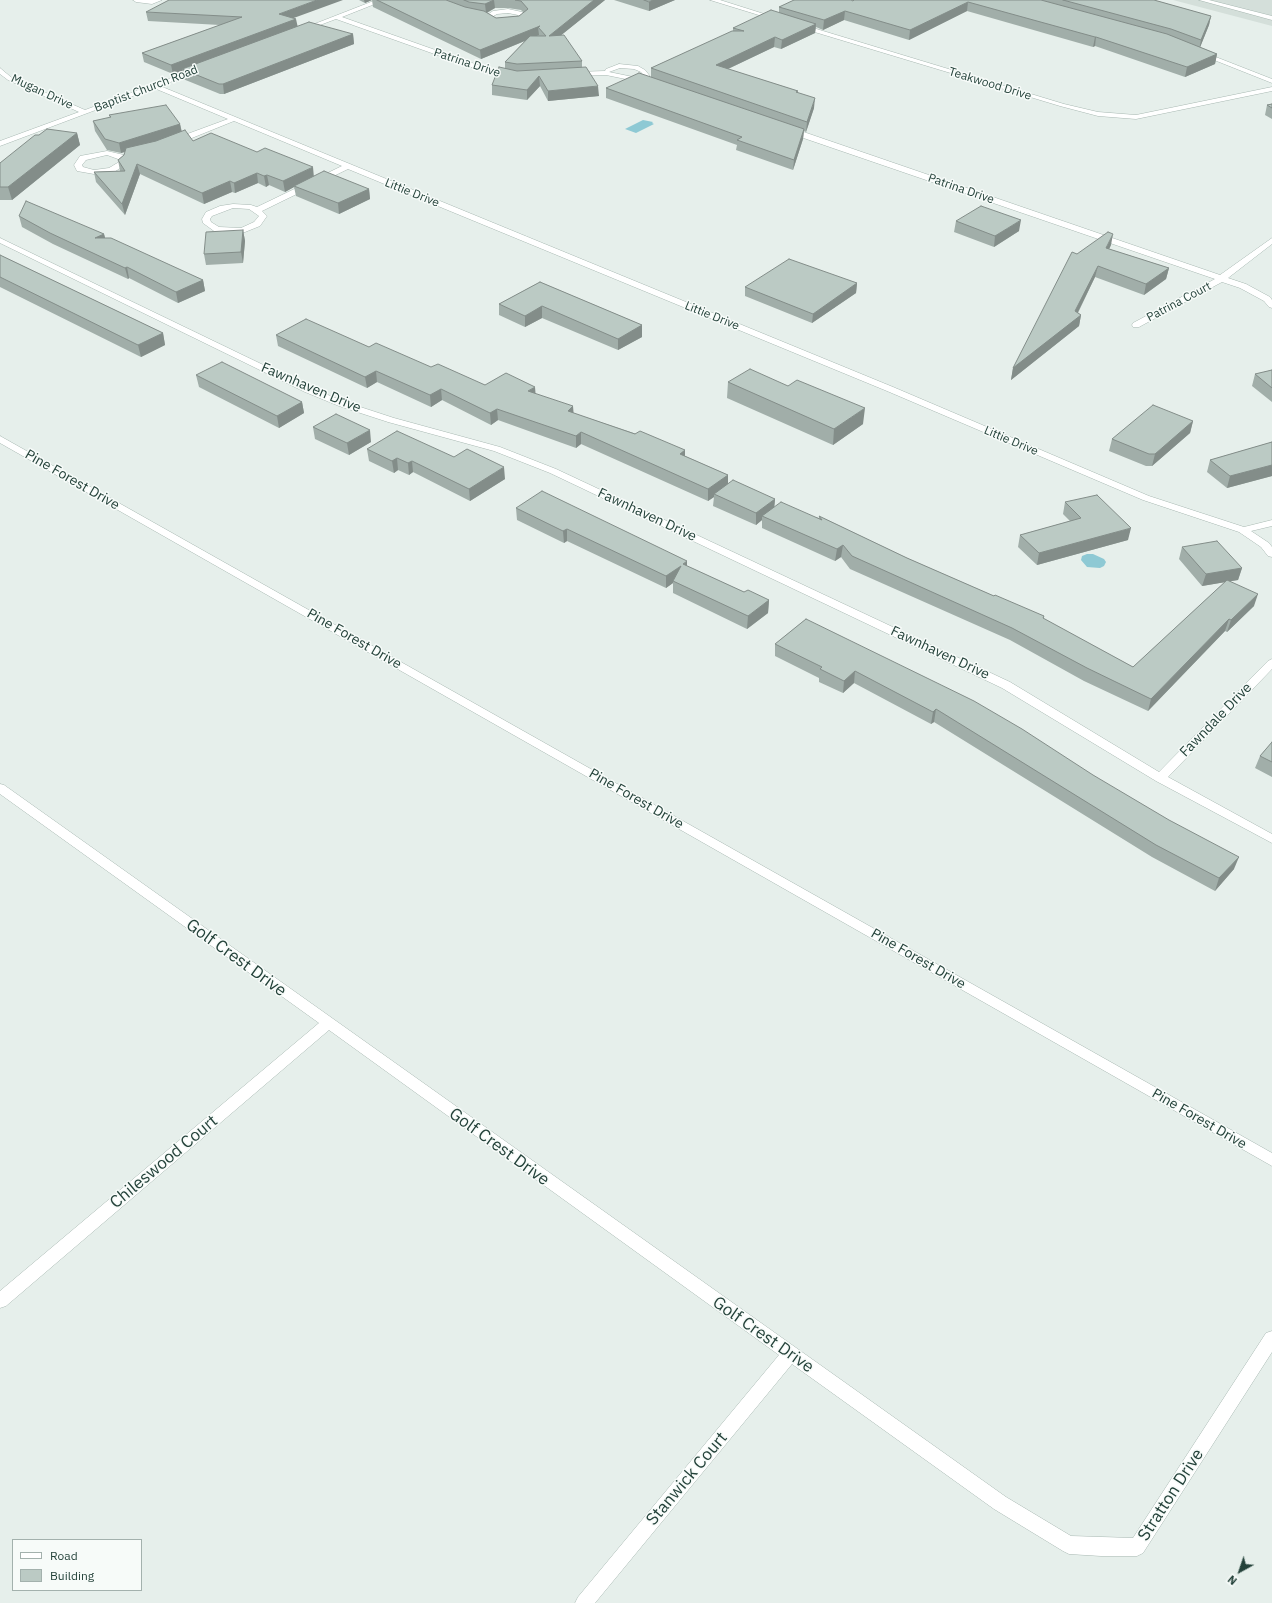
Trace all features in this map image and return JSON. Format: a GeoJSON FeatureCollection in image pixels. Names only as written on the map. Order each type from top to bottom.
{"type":"FeatureCollection","features":[{"type":"Feature","properties":{"kind":"street"},"geometry":{"type":"LineString","coordinates":[[136,0],[152,2],[159,0]]}},
{"type":"Feature","properties":{"kind":"street"},"geometry":{"type":"LineString","coordinates":[[292,34],[382,0]]}},
{"type":"Feature","properties":{"kind":"street"},"geometry":{"type":"LineString","coordinates":[[713,0],[781,21]]}},
{"type":"Feature","properties":{"kind":"street"},"geometry":{"type":"LineString","coordinates":[[1202,0],[1272,18]]}},
{"type":"Feature","properties":{"kind":"street"},"geometry":{"type":"LineString","coordinates":[[508,11],[520,13],[524,18],[517,23],[503,24],[491,22],[484,16],[495,12],[508,11]]}},
{"type":"Feature","properties":{"kind":"street","name":"Patrina Drive"},"geometry":{"type":"LineString","coordinates":[[335,17],[487,72],[523,77]]}},
{"type":"Feature","properties":{"kind":"street","name":"Teakwood Drive"},"geometry":{"type":"LineString","coordinates":[[789,23],[1046,101],[1098,114],[1136,116],[1272,89]]}},
{"type":"Feature","properties":{"kind":"street"},"geometry":{"type":"LineString","coordinates":[[1193,50],[1272,81]]}},
{"type":"Feature","properties":{"kind":"street","name":"Baptist Church Road"},"geometry":{"type":"LineString","coordinates":[[0,144],[205,67]]}},
{"type":"Feature","properties":{"kind":"street","name":"Mugan Drive"},"geometry":{"type":"LineString","coordinates":[[0,70],[10,79],[85,112]]}},
{"type":"Feature","properties":{"kind":"street"},"geometry":{"type":"LineString","coordinates":[[567,74],[617,74],[650,82]]}},
{"type":"Feature","properties":{"kind":"street","name":"Littie Drive"},"geometry":{"type":"LineString","coordinates":[[154,86],[890,389],[1146,498],[1243,530]]}},
{"type":"Feature","properties":{"kind":"street"},"geometry":{"type":"LineString","coordinates":[[169,143],[234,119]]}},
{"type":"Feature","properties":{"kind":"street","name":"Patrina Drive"},"geometry":{"type":"LineString","coordinates":[[781,127],[1243,286],[1267,299],[1272,305]]}},
{"type":"Feature","properties":{"kind":"street"},"geometry":{"type":"LineString","coordinates":[[98,154],[115,154],[124,156],[122,164],[107,171],[86,171],[80,169],[78,166],[79,162],[83,158],[98,154]]}},
{"type":"Feature","properties":{"kind":"street"},"geometry":{"type":"LineString","coordinates":[[257,210],[262,216],[261,220],[257,224],[242,230],[225,231],[210,226],[206,219],[209,214],[223,208],[242,206],[257,210],[348,166]]}},
{"type":"Feature","properties":{"kind":"street","name":"Fawnhaven Drive"},"geometry":{"type":"LineString","coordinates":[[0,240],[342,404],[391,420],[497,449],[553,471],[1006,685],[1160,778],[1272,839]]}},
{"type":"Feature","properties":{"kind":"street","name":"Patrina Court"},"geometry":{"type":"LineString","coordinates":[[1136,325],[1221,279],[1272,240]]}},
{"type":"Feature","properties":{"kind":"street","name":"Pine Forest Drive"},"geometry":{"type":"LineString","coordinates":[[0,439],[1272,1160]]}},
{"type":"Feature","properties":{"kind":"street"},"geometry":{"type":"LineString","coordinates":[[1243,530],[1272,523]]}},
{"type":"Feature","properties":{"kind":"street"},"geometry":{"type":"LineString","coordinates":[[1243,530],[1265,545],[1272,554]]}},
{"type":"Feature","properties":{"kind":"street","name":"Fawndale Drive"},"geometry":{"type":"LineString","coordinates":[[1160,778],[1272,663]]}},
{"type":"Feature","properties":{"kind":"street","name":"Golf Crest Drive"},"geometry":{"type":"LineString","coordinates":[[0,788],[328,1024],[1000,1503]]}},
{"type":"Feature","properties":{"kind":"street","name":"Chileswood Court"},"geometry":{"type":"LineString","coordinates":[[0,1301],[328,1024]]}},
{"type":"Feature","properties":{"kind":"street","name":"Stratton Drive"},"geometry":{"type":"LineString","coordinates":[[1000,1503],[1069,1545],[1101,1548],[1137,1547],[1272,1338]]}},
{"type":"Feature","properties":{"kind":"street","name":"Stanwick Court"},"geometry":{"type":"LineString","coordinates":[[584,1603],[790,1354]]}},
{"type":"Feature","properties":{"kind":"shaded area"},"geometry":{"type":"Polygon","coordinates":[[[1173,0],[1272,0],[1272,26],[1173,0]]]}},
{"type":"Feature","properties":{"kind":"water"},"geometry":{"type":"Polygon","coordinates":[[[643,120],[653,122],[652,123],[654,124],[636,133],[625,129],[643,120]]]}},
{"type":"Feature","properties":{"kind":"water"},"geometry":{"type":"Polygon","coordinates":[[[1093,554],[1104,559],[1106,562],[1104,566],[1100,568],[1087,567],[1081,560],[1082,556],[1093,554]]]}},
{"type":"Feature","properties":{"kind":"building"},"geometry":{"type":"Polygon","coordinates":[[[169,0],[317,0],[279,14],[296,19],[171,65],[142,53],[242,17],[146,12],[169,0]]]}},
{"type":"Feature","properties":{"kind":"building"},"geometry":{"type":"Polygon","coordinates":[[[377,0],[446,0],[465,7],[484,11],[496,18],[519,16],[528,9],[521,1],[515,0],[594,0],[549,36],[564,35],[582,61],[517,64],[505,62],[530,36],[546,36],[538,27],[540,26],[480,50],[377,0]]]}},
{"type":"Feature","properties":{"kind":"building"},"geometry":{"type":"Polygon","coordinates":[[[464,0],[494,0],[485,4],[464,0]]]}},
{"type":"Feature","properties":{"kind":"building"},"geometry":{"type":"Polygon","coordinates":[[[794,0],[1041,0],[1167,34],[1217,54],[1187,67],[1096,37],[968,2],[910,30],[845,11],[824,20],[779,7],[794,0]]]}},
{"type":"Feature","properties":{"kind":"building"},"geometry":{"type":"Polygon","coordinates":[[[1063,0],[1154,0],[1211,16],[1201,40],[1171,29],[1063,0]]]}},
{"type":"Feature","properties":{"kind":"building"},"geometry":{"type":"Polygon","coordinates":[[[771,10],[816,24],[782,40],[775,37],[716,65],[798,91],[796,92],[815,98],[807,122],[651,68],[732,31],[744,31],[733,28],[771,10]]]}},
{"type":"Feature","properties":{"kind":"building"},"geometry":{"type":"Polygon","coordinates":[[[309,22],[353,34],[223,84],[219,84],[182,69],[309,22]]]}},
{"type":"Feature","properties":{"kind":"building"},"geometry":{"type":"Polygon","coordinates":[[[499,67],[517,71],[586,67],[598,86],[548,91],[539,76],[527,90],[492,85],[499,67]]]}},
{"type":"Feature","properties":{"kind":"building"},"geometry":{"type":"Polygon","coordinates":[[[639,73],[804,129],[794,160],[737,140],[742,137],[606,88],[639,73]]]}},
{"type":"Feature","properties":{"kind":"building"},"geometry":{"type":"Polygon","coordinates":[[[166,105],[180,124],[119,143],[105,139],[93,121],[111,117],[109,115],[166,105]]]}},
{"type":"Feature","properties":{"kind":"building"},"geometry":{"type":"Polygon","coordinates":[[[47,129],[77,133],[8,187],[0,187],[0,163],[35,135],[39,135],[47,129]]]}},
{"type":"Feature","properties":{"kind":"building"},"geometry":{"type":"Polygon","coordinates":[[[185,130],[193,141],[211,133],[257,152],[265,148],[313,167],[283,181],[257,173],[234,183],[230,181],[202,193],[137,164],[122,204],[94,172],[125,171],[118,160],[124,155],[126,148],[156,141],[185,130]]]}},
{"type":"Feature","properties":{"kind":"building"},"geometry":{"type":"Polygon","coordinates":[[[324,171],[369,189],[338,203],[294,186],[324,171]]]}},
{"type":"Feature","properties":{"kind":"building"},"geometry":{"type":"Polygon","coordinates":[[[26,201],[104,234],[95,238],[111,238],[203,280],[176,292],[127,267],[125,268],[50,233],[19,216],[26,201]]]}},
{"type":"Feature","properties":{"kind":"building"},"geometry":{"type":"Polygon","coordinates":[[[981,206],[1021,220],[995,236],[956,221],[981,206]]]}},
{"type":"Feature","properties":{"kind":"building"},"geometry":{"type":"Polygon","coordinates":[[[243,230],[241,252],[204,254],[206,232],[243,230]]]}},
{"type":"Feature","properties":{"kind":"building"},"geometry":{"type":"Polygon","coordinates":[[[1108,232],[1113,234],[1106,248],[1169,268],[1146,284],[1098,266],[1075,311],[1081,315],[1013,368],[1072,252],[1077,254],[1108,232]]]}},
{"type":"Feature","properties":{"kind":"building"},"geometry":{"type":"Polygon","coordinates":[[[0,255],[163,333],[138,345],[0,277],[0,255]]]}},
{"type":"Feature","properties":{"kind":"building"},"geometry":{"type":"Polygon","coordinates":[[[789,259],[857,283],[813,314],[745,287],[789,259]]]}},
{"type":"Feature","properties":{"kind":"building"},"geometry":{"type":"Polygon","coordinates":[[[540,282],[642,325],[618,339],[542,306],[525,316],[499,304],[540,282]]]}},
{"type":"Feature","properties":{"kind":"building"},"geometry":{"type":"Polygon","coordinates":[[[306,319],[369,347],[376,343],[431,367],[438,364],[485,385],[506,373],[535,387],[528,391],[573,406],[568,411],[635,434],[640,431],[685,450],[680,454],[728,475],[708,489],[581,432],[576,436],[497,409],[490,413],[441,389],[430,395],[376,371],[365,377],[276,335],[306,319]]]}},
{"type":"Feature","properties":{"kind":"building"},"geometry":{"type":"Polygon","coordinates":[[[222,362],[302,402],[277,416],[196,375],[222,362]]]}},
{"type":"Feature","properties":{"kind":"building"},"geometry":{"type":"Polygon","coordinates":[[[750,369],[788,386],[797,380],[865,408],[834,429],[728,382],[750,369]]]}},
{"type":"Feature","properties":{"kind":"building"},"geometry":{"type":"Polygon","coordinates":[[[1272,370],[1272,388],[1255,374],[1272,370]]]}},
{"type":"Feature","properties":{"kind":"building"},"geometry":{"type":"Polygon","coordinates":[[[1153,405],[1193,421],[1155,454],[1149,454],[1112,439],[1153,405]]]}},
{"type":"Feature","properties":{"kind":"building"},"geometry":{"type":"Polygon","coordinates":[[[336,414],[370,430],[347,443],[313,427],[336,414]]]}},
{"type":"Feature","properties":{"kind":"building"},"geometry":{"type":"Polygon","coordinates":[[[397,431],[454,457],[467,449],[504,467],[469,489],[412,461],[408,463],[397,458],[392,461],[367,449],[397,431]]]}},
{"type":"Feature","properties":{"kind":"building"},"geometry":{"type":"Polygon","coordinates":[[[1272,442],[1272,465],[1230,476],[1210,460],[1272,442]]]}},
{"type":"Feature","properties":{"kind":"building"},"geometry":{"type":"Polygon","coordinates":[[[733,480],[775,499],[756,513],[714,494],[733,480]]]}},
{"type":"Feature","properties":{"kind":"building"},"geometry":{"type":"Polygon","coordinates":[[[542,491],[687,561],[683,564],[744,592],[748,590],[769,600],[748,616],[673,581],[681,566],[666,576],[567,529],[563,531],[516,508],[542,491]]]}},
{"type":"Feature","properties":{"kind":"building"},"geometry":{"type":"Polygon","coordinates":[[[1097,495],[1131,528],[1039,553],[1020,535],[1081,518],[1065,502],[1097,495]]]}},
{"type":"Feature","properties":{"kind":"building"},"geometry":{"type":"Polygon","coordinates":[[[781,502],[822,520],[819,516],[907,558],[1044,616],[1043,618],[1133,667],[1227,580],[1258,594],[1231,620],[1229,619],[1151,699],[1087,668],[1012,628],[852,556],[843,545],[837,549],[762,516],[781,502]]]}},
{"type":"Feature","properties":{"kind":"building"},"geometry":{"type":"Polygon","coordinates":[[[1217,541],[1242,568],[1206,574],[1182,547],[1217,541]]]}},
{"type":"Feature","properties":{"kind":"building"},"geometry":{"type":"Polygon","coordinates":[[[806,619],[974,701],[1169,820],[1239,857],[1219,878],[1156,845],[936,709],[933,712],[855,671],[844,681],[820,669],[822,667],[775,644],[806,619]]]}},
{"type":"Feature","properties":{"kind":"building"},"geometry":{"type":"Polygon","coordinates":[[[1272,742],[1272,762],[1260,756],[1272,742]]]}}]}
